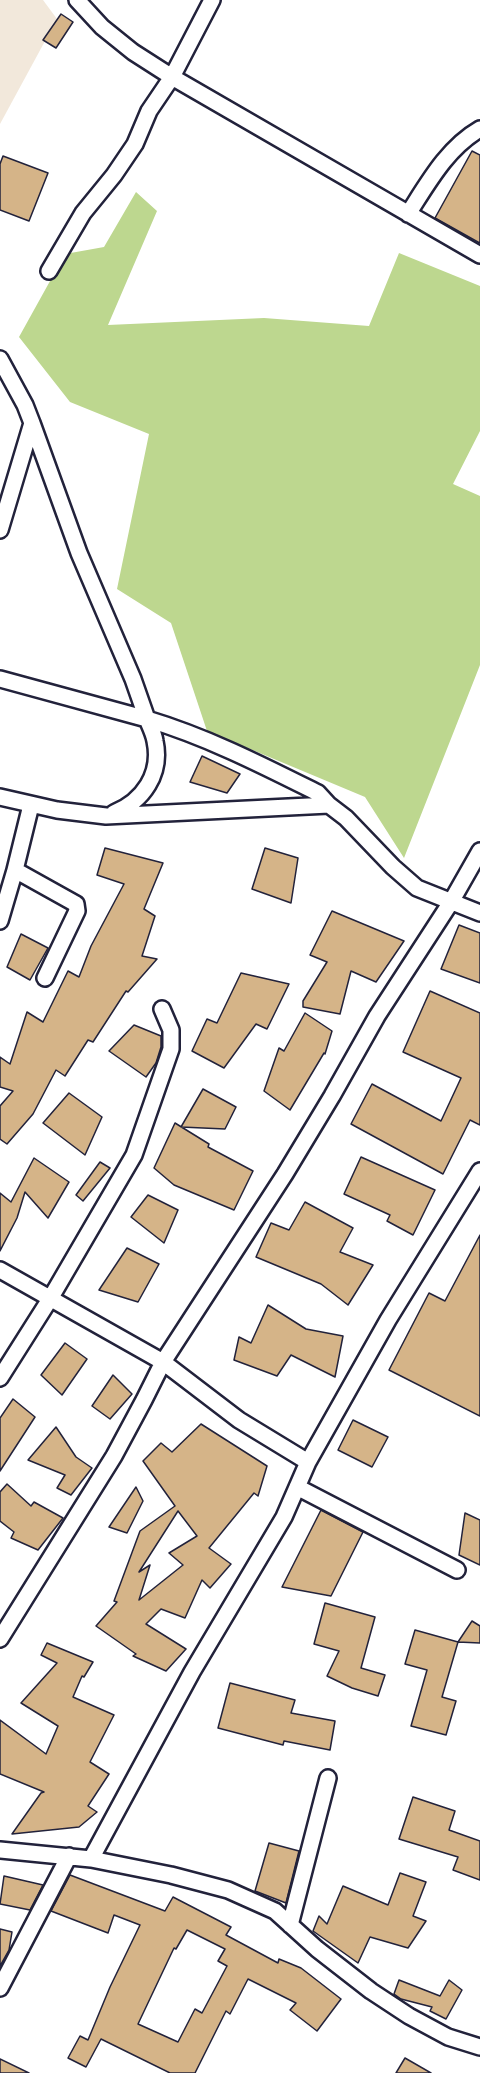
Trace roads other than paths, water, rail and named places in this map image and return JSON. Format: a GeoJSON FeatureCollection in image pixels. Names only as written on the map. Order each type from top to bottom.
{"type":"FeatureCollection","features":[{"type":"Feature","properties":{"kind":"street"},"geometry":{"type":"LineString","coordinates":[[77,0],[102,27],[132,52],[480,255]]}},
{"type":"Feature","properties":{"kind":"street"},"geometry":{"type":"LineString","coordinates":[[49,271],[83,213],[114,175],[135,144],[150,111],[172,77],[212,0]]}},
{"type":"Feature","properties":{"kind":"street"},"geometry":{"type":"LineString","coordinates":[[408,214],[439,167],[464,139],[480,129]]}},
{"type":"Feature","properties":{"kind":"street"},"geometry":{"type":"LineString","coordinates":[[0,359],[32,423],[79,553],[134,679],[155,741],[155,767],[151,780],[137,800],[126,808],[106,816]]}},
{"type":"Feature","properties":{"kind":"street"},"geometry":{"type":"LineString","coordinates":[[0,530],[32,423]]}},
{"type":"Feature","properties":{"kind":"street"},"geometry":{"type":"LineString","coordinates":[[0,679],[185,731],[270,768],[318,793],[417,888],[480,913]]}},
{"type":"Feature","properties":{"kind":"street"},"geometry":{"type":"LineString","coordinates":[[0,797],[57,810],[106,816],[329,805]]}},
{"type":"Feature","properties":{"kind":"street"},"geometry":{"type":"LineString","coordinates":[[0,921],[31,805]]}},
{"type":"Feature","properties":{"kind":"street"},"geometry":{"type":"LineString","coordinates":[[0,1639],[114,1456],[163,1362],[285,1174],[377,1016],[451,902],[480,851]]}},
{"type":"Feature","properties":{"kind":"street"},"geometry":{"type":"LineString","coordinates":[[15,870],[73,902],[77,908],[45,978]]}},
{"type":"Feature","properties":{"kind":"street"},"geometry":{"type":"LineString","coordinates":[[0,1378],[50,1299],[134,1155],[171,1049],[171,1030],[162,1009]]}},
{"type":"Feature","properties":{"kind":"street"},"geometry":{"type":"LineString","coordinates":[[91,1859],[192,1672],[284,1517],[308,1462],[388,1320],[480,1172]]}},
{"type":"Feature","properties":{"kind":"street"},"geometry":{"type":"LineString","coordinates":[[0,1270],[163,1362],[239,1420],[308,1462]]}},
{"type":"Feature","properties":{"kind":"street"},"geometry":{"type":"LineString","coordinates":[[297,1487],[457,1570]]}},
{"type":"Feature","properties":{"kind":"street"},"geometry":{"type":"LineString","coordinates":[[290,1925],[328,1778]]}},
{"type":"Feature","properties":{"kind":"street"},"geometry":{"type":"LineString","coordinates":[[0,1850],[91,1859],[171,1875],[228,1890],[275,1911],[317,1949],[371,1991],[409,2016],[448,2037],[480,2047]]}},
{"type":"Feature","properties":{"kind":"street"},"geometry":{"type":"LineString","coordinates":[[0,1988],[69,1856]]}}]}
